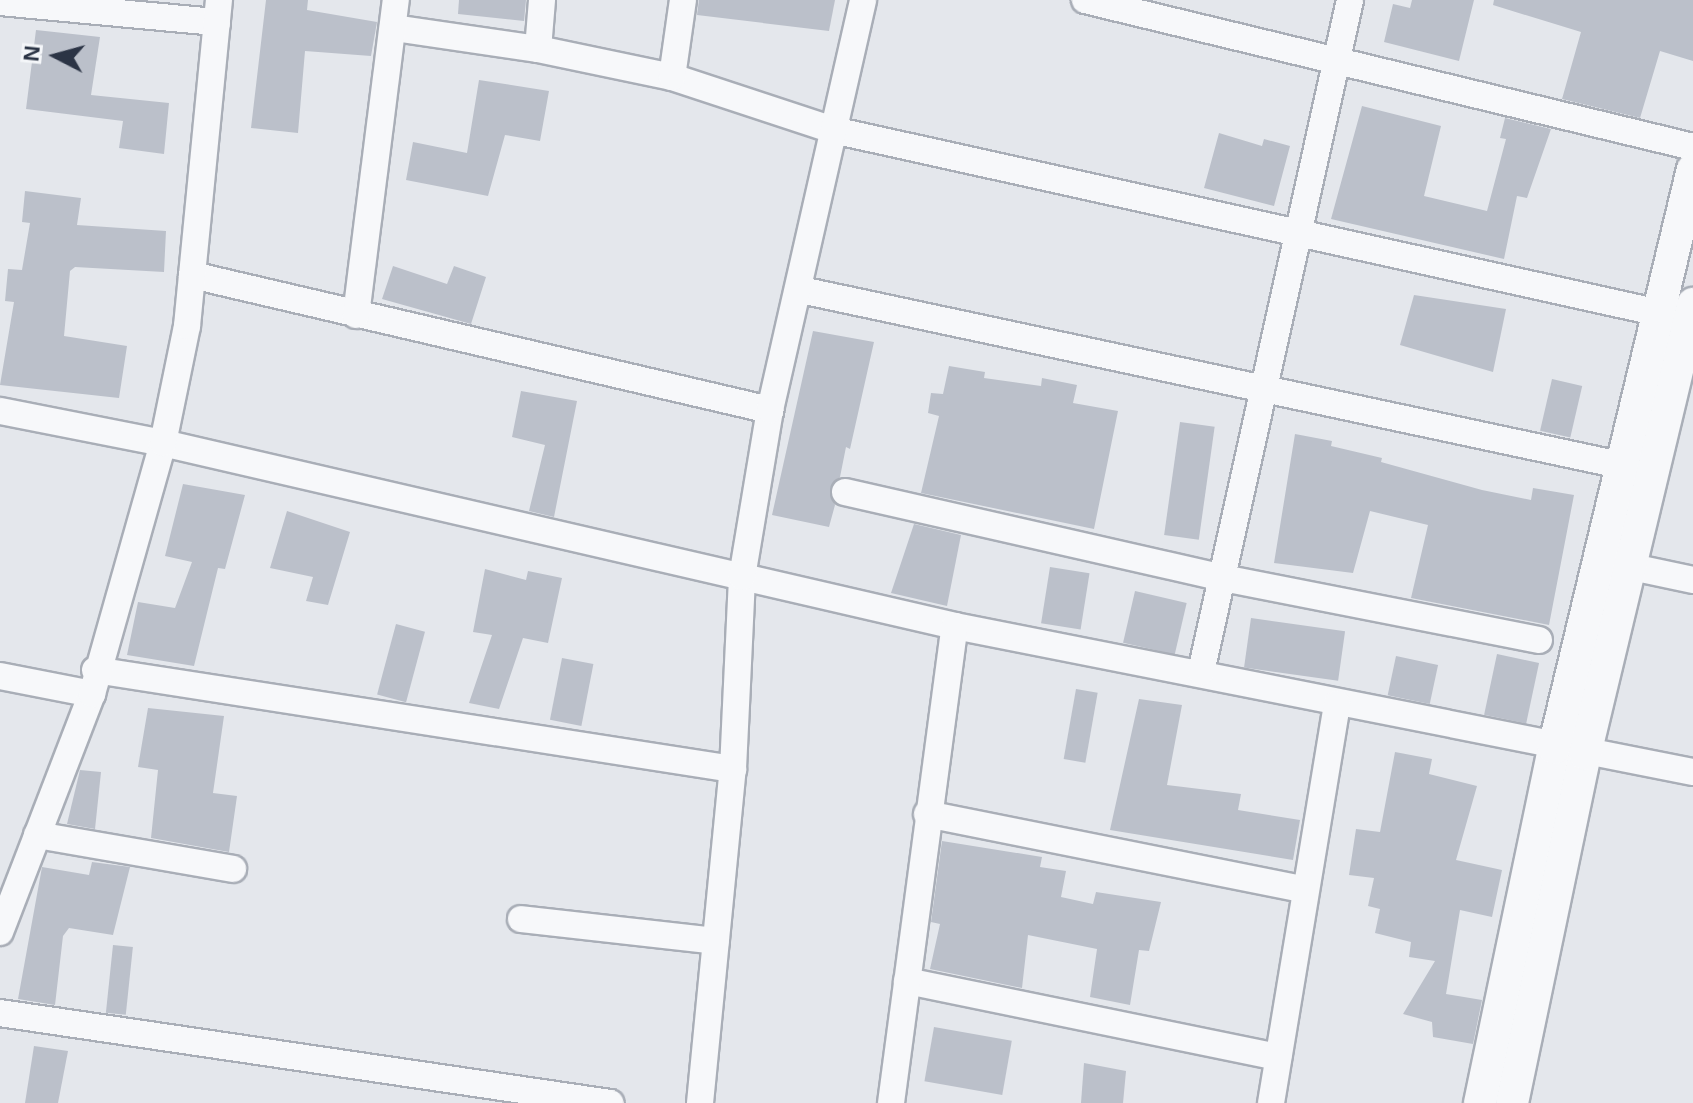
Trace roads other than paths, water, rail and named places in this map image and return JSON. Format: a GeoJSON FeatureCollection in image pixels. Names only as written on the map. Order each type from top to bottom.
{"type":"FeatureCollection","features":[{"type":"Feature","properties":{"kind":"street"},"geometry":{"type":"LineString","coordinates":[[356,315],[396,0]]}},
{"type":"Feature","properties":{"kind":"street"},"geometry":{"type":"LineString","coordinates":[[538,49],[542,0]]}},
{"type":"Feature","properties":{"kind":"street"},"geometry":{"type":"LineString","coordinates":[[672,77],[683,0]]}},
{"type":"Feature","properties":{"kind":"street"},"geometry":{"type":"LineString","coordinates":[[700,1103],[733,769],[742,577],[770,410],[801,290],[863,0]]}},
{"type":"Feature","properties":{"kind":"street"},"geometry":{"type":"LineString","coordinates":[[1085,0],[1693,147]]}},
{"type":"Feature","properties":{"kind":"street"},"geometry":{"type":"LineString","coordinates":[[1201,672],[1350,0]]}},
{"type":"Feature","properties":{"kind":"street"},"geometry":{"type":"LineString","coordinates":[[0,2],[218,11],[192,275],[163,443],[93,682],[0,932]]}},
{"type":"Feature","properties":{"kind":"street"},"geometry":{"type":"LineString","coordinates":[[394,28],[538,49],[672,77],[833,130],[1655,312]]}},
{"type":"Feature","properties":{"kind":"street"},"geometry":{"type":"LineString","coordinates":[[1480,1103],[1554,748],[1647,345],[1693,169]]}},
{"type":"Feature","properties":{"kind":"street"},"geometry":{"type":"LineString","coordinates":[[192,275],[770,410]]}},
{"type":"Feature","properties":{"kind":"street"},"geometry":{"type":"LineString","coordinates":[[801,290],[1620,465]]}},
{"type":"Feature","properties":{"kind":"street"},"geometry":{"type":"LineString","coordinates":[[1512,1103],[1585,754],[1630,567],[1688,352],[1693,304]]}},
{"type":"Feature","properties":{"kind":"street"},"geometry":{"type":"LineString","coordinates":[[1647,345],[1688,352]]}},
{"type":"Feature","properties":{"kind":"street"},"geometry":{"type":"LineString","coordinates":[[0,411],[163,443],[955,626],[1201,672],[1554,748],[1693,772]]}},
{"type":"Feature","properties":{"kind":"street"},"geometry":{"type":"LineString","coordinates":[[845,492],[1223,578],[1539,640]]}},
{"type":"Feature","properties":{"kind":"street"},"geometry":{"type":"LineString","coordinates":[[1598,560],[1693,580]]}},
{"type":"Feature","properties":{"kind":"street"},"geometry":{"type":"LineString","coordinates":[[891,1103],[927,814],[955,626]]}},
{"type":"Feature","properties":{"kind":"street"},"geometry":{"type":"LineString","coordinates":[[0,676],[93,682],[733,769]]}},
{"type":"Feature","properties":{"kind":"street"},"geometry":{"type":"LineString","coordinates":[[1271,1103],[1302,889],[1337,703]]}},
{"type":"Feature","properties":{"kind":"street"},"geometry":{"type":"LineString","coordinates":[[927,814],[1302,889]]}},
{"type":"Feature","properties":{"kind":"street"},"geometry":{"type":"LineString","coordinates":[[37,835],[233,869]]}},
{"type":"Feature","properties":{"kind":"street"},"geometry":{"type":"LineString","coordinates":[[521,919],[716,941]]}},
{"type":"Feature","properties":{"kind":"street"},"geometry":{"type":"LineString","coordinates":[[907,981],[1278,1057]]}},
{"type":"Feature","properties":{"kind":"street"},"geometry":{"type":"LineString","coordinates":[[0,1013],[610,1103]]}}]}
